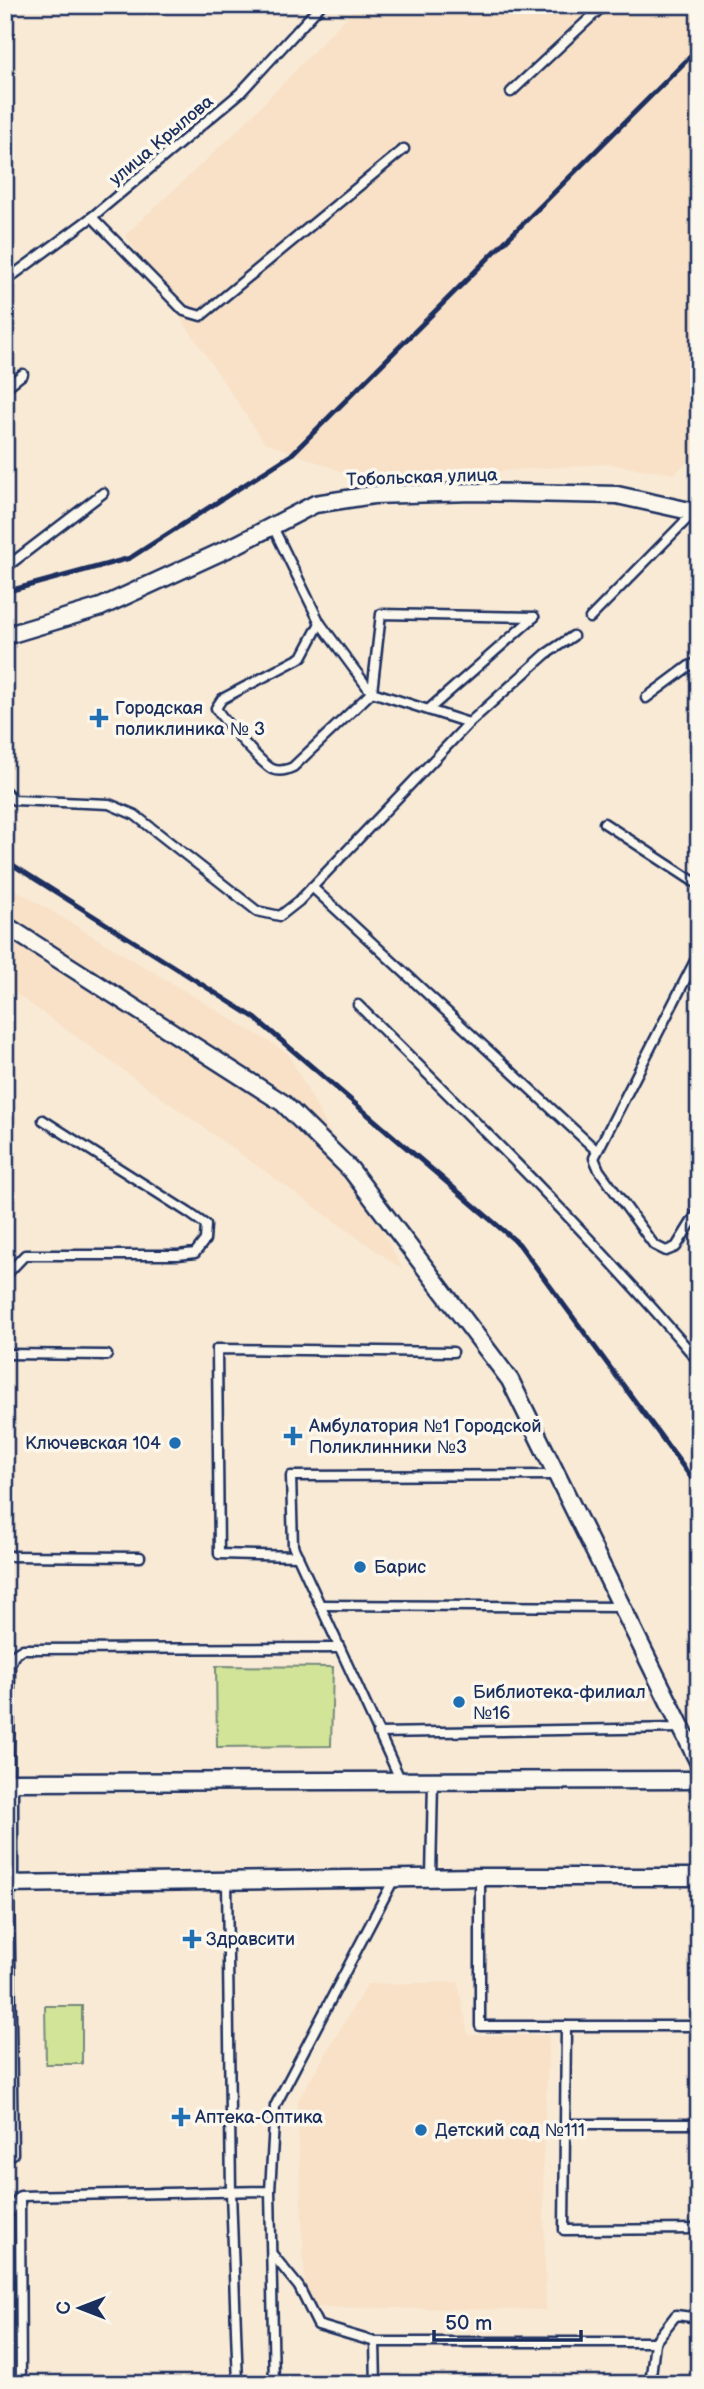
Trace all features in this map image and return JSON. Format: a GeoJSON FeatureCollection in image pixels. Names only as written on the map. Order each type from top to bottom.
{"type":"FeatureCollection","features":[{"type":"Feature","properties":{"kind":"street","name":"Тобольская улица"},"geometry":{"type":"LineString","coordinates":[[5,636],[101,607],[273,527],[315,503],[373,495],[473,492],[617,495],[697,512]]}},
{"type":"Feature","properties":{"kind":"street"},"geometry":{"type":"LineString","coordinates":[[5,925],[283,1103],[351,1170],[510,1380],[699,1763]]}},
{"type":"Feature","properties":{"kind":"street"},"geometry":{"type":"LineString","coordinates":[[699,1780],[9,1782],[7,1884],[480,1877],[699,1877]]}},
{"type":"Feature","properties":{"kind":"lane"},"geometry":{"type":"LineString","coordinates":[[5,14],[14,5]]}},
{"type":"Feature","properties":{"kind":"lane","name":"улица Крылова"},"geometry":{"type":"LineString","coordinates":[[5,281],[92,217],[240,93],[321,5]]}},
{"type":"Feature","properties":{"kind":"lane"},"geometry":{"type":"LineString","coordinates":[[510,92],[604,5]]}},
{"type":"Feature","properties":{"kind":"lane"},"geometry":{"type":"LineString","coordinates":[[92,217],[184,311],[201,316],[404,149]]}},
{"type":"Feature","properties":{"kind":"lane"},"geometry":{"type":"LineString","coordinates":[[5,388],[23,374]]}},
{"type":"Feature","properties":{"kind":"lane"},"geometry":{"type":"LineString","coordinates":[[5,568],[103,493]]}},
{"type":"Feature","properties":{"kind":"lane"},"geometry":{"type":"LineString","coordinates":[[590,618],[697,512]]}},
{"type":"Feature","properties":{"kind":"lane"},"geometry":{"type":"LineString","coordinates":[[273,527],[320,623],[372,692],[469,723]]}},
{"type":"Feature","properties":{"kind":"lane"},"geometry":{"type":"LineString","coordinates":[[320,623],[302,657],[222,699],[216,708],[222,719],[273,769],[286,771],[293,767],[372,692],[382,614],[534,617],[428,710]]}},
{"type":"Feature","properties":{"kind":"lane"},"geometry":{"type":"LineString","coordinates":[[5,792],[14,800],[109,804],[135,815],[257,911],[280,916],[312,887],[469,723],[545,654],[573,636]]}},
{"type":"Feature","properties":{"kind":"lane"},"geometry":{"type":"LineString","coordinates":[[646,698],[689,666],[699,662]]}},
{"type":"Feature","properties":{"kind":"lane"},"geometry":{"type":"LineString","coordinates":[[604,823],[699,885]]}},
{"type":"Feature","properties":{"kind":"lane"},"geometry":{"type":"LineString","coordinates":[[312,887],[597,1151]]}},
{"type":"Feature","properties":{"kind":"lane"},"geometry":{"type":"LineString","coordinates":[[699,953],[594,1158],[599,1170],[654,1245],[666,1251],[676,1247],[699,1210]]}},
{"type":"Feature","properties":{"kind":"lane"},"geometry":{"type":"LineString","coordinates":[[358,1005],[510,1155],[699,1362]]}},
{"type":"Feature","properties":{"kind":"lane"},"geometry":{"type":"LineString","coordinates":[[5,1276],[25,1255],[178,1255],[195,1253],[205,1240],[206,1225],[43,1120]]}},
{"type":"Feature","properties":{"kind":"lane"},"geometry":{"type":"LineString","coordinates":[[298,1556],[219,1554],[217,1349],[453,1352]]}},
{"type":"Feature","properties":{"kind":"lane"},"geometry":{"type":"LineString","coordinates":[[5,1354],[107,1355]]}},
{"type":"Feature","properties":{"kind":"lane"},"geometry":{"type":"LineString","coordinates":[[401,1781],[293,1546],[291,1476],[557,1475]]}},
{"type":"Feature","properties":{"kind":"lane"},"geometry":{"type":"LineString","coordinates":[[5,1556],[139,1557]]}},
{"type":"Feature","properties":{"kind":"lane"},"geometry":{"type":"LineString","coordinates":[[320,1605],[622,1606]]}},
{"type":"Feature","properties":{"kind":"lane"},"geometry":{"type":"LineString","coordinates":[[9,1782],[10,1664],[15,1654],[23,1649],[339,1648]]}},
{"type":"Feature","properties":{"kind":"lane"},"geometry":{"type":"LineString","coordinates":[[379,1732],[681,1728]]}},
{"type":"Feature","properties":{"kind":"lane"},"geometry":{"type":"LineString","coordinates":[[431,1878],[433,1781]]}},
{"type":"Feature","properties":{"kind":"lane"},"geometry":{"type":"LineString","coordinates":[[480,1877],[480,2026],[699,2026]]}},
{"type":"Feature","properties":{"kind":"lane"},"geometry":{"type":"LineString","coordinates":[[274,2384],[270,2191],[275,2106],[394,1879]]}},
{"type":"Feature","properties":{"kind":"lane"},"geometry":{"type":"LineString","coordinates":[[227,1881],[231,2192],[238,2384]]}},
{"type":"Feature","properties":{"kind":"lane"},"geometry":{"type":"LineString","coordinates":[[7,1884],[13,2154]]}},
{"type":"Feature","properties":{"kind":"lane"},"geometry":{"type":"LineString","coordinates":[[566,2026],[564,2230],[699,2229]]}},
{"type":"Feature","properties":{"kind":"lane"},"geometry":{"type":"LineString","coordinates":[[565,2124],[699,2124]]}},
{"type":"Feature","properties":{"kind":"lane"},"geometry":{"type":"LineString","coordinates":[[20,2196],[270,2191]]}},
{"type":"Feature","properties":{"kind":"lane"},"geometry":{"type":"LineString","coordinates":[[5,2215],[20,2196]]}},
{"type":"Feature","properties":{"kind":"lane"},"geometry":{"type":"LineString","coordinates":[[20,2196],[21,2384]]}},
{"type":"Feature","properties":{"kind":"lane"},"geometry":{"type":"LineString","coordinates":[[273,2255],[299,2287],[318,2325],[374,2342],[655,2342]]}},
{"type":"Feature","properties":{"kind":"lane"},"geometry":{"type":"LineString","coordinates":[[650,2384],[655,2342],[676,2315],[699,2318]]}},
{"type":"Feature","properties":{"kind":"lane"},"geometry":{"type":"LineString","coordinates":[[374,2342],[376,2384]]}},
{"type":"Feature","properties":{"kind":"shaded area"},"geometry":{"type":"Polygon","coordinates":[[[358,5],[699,5],[699,452],[674,474],[608,464],[364,480],[264,442],[125,235],[235,133],[358,5]]]}},
{"type":"Feature","properties":{"kind":"shaded area"},"geometry":{"type":"Polygon","coordinates":[[[11,887],[288,1053],[403,1270],[5,986],[5,899],[11,887]]]}},
{"type":"Feature","properties":{"kind":"shaded area","name":"Детский сад №111"},"geometry":{"type":"Polygon","coordinates":[[[458,1982],[468,2035],[549,2035],[543,2158],[546,2310],[317,2307],[305,2293],[297,2102],[367,1984],[458,1982]]]}},
{"type":"Feature","properties":{"kind":"green space"},"geometry":{"type":"Polygon","coordinates":[[[216,1666],[333,1667],[331,1746],[217,1747],[216,1666]]]}},
{"type":"Feature","properties":{"kind":"green space"},"geometry":{"type":"Polygon","coordinates":[[[45,2006],[82,2006],[82,2064],[46,2064],[45,2006]]]}},
{"type":"Feature","properties":{"kind":"railway"},"geometry":{"type":"LineString","coordinates":[[5,592],[130,558],[291,455],[699,48]]}},
{"type":"Feature","properties":{"kind":"railway"},"geometry":{"type":"LineString","coordinates":[[5,860],[255,1018],[519,1244],[699,1488]]}},
{"type":"Feature","properties":{"kind":"place","name":"Городская поликлиника № 3"},"geometry":{"type":"Point","coordinates":[99,718]}},
{"type":"Feature","properties":{"kind":"place","name":"Амбулатория №1 Городской Поликлинники №3"},"geometry":{"type":"Point","coordinates":[293,1436]}},
{"type":"Feature","properties":{"kind":"place","name":"Ключевская 104"},"geometry":{"type":"Point","coordinates":[175,1443]}},
{"type":"Feature","properties":{"kind":"place","name":"Барис"},"geometry":{"type":"Point","coordinates":[360,1567]}},
{"type":"Feature","properties":{"kind":"place","name":"Библиотека-филиал №16"},"geometry":{"type":"Point","coordinates":[459,1702]}},
{"type":"Feature","properties":{"kind":"place","name":"Здравсити"},"geometry":{"type":"Point","coordinates":[192,1939]}},
{"type":"Feature","properties":{"kind":"place","name":"Аптека-Оптика"},"geometry":{"type":"Point","coordinates":[181,2117]}},
{"type":"Feature","properties":{"kind":"place","name":"Детский сад №111"},"geometry":{"type":"Point","coordinates":[421,2130]}}]}
